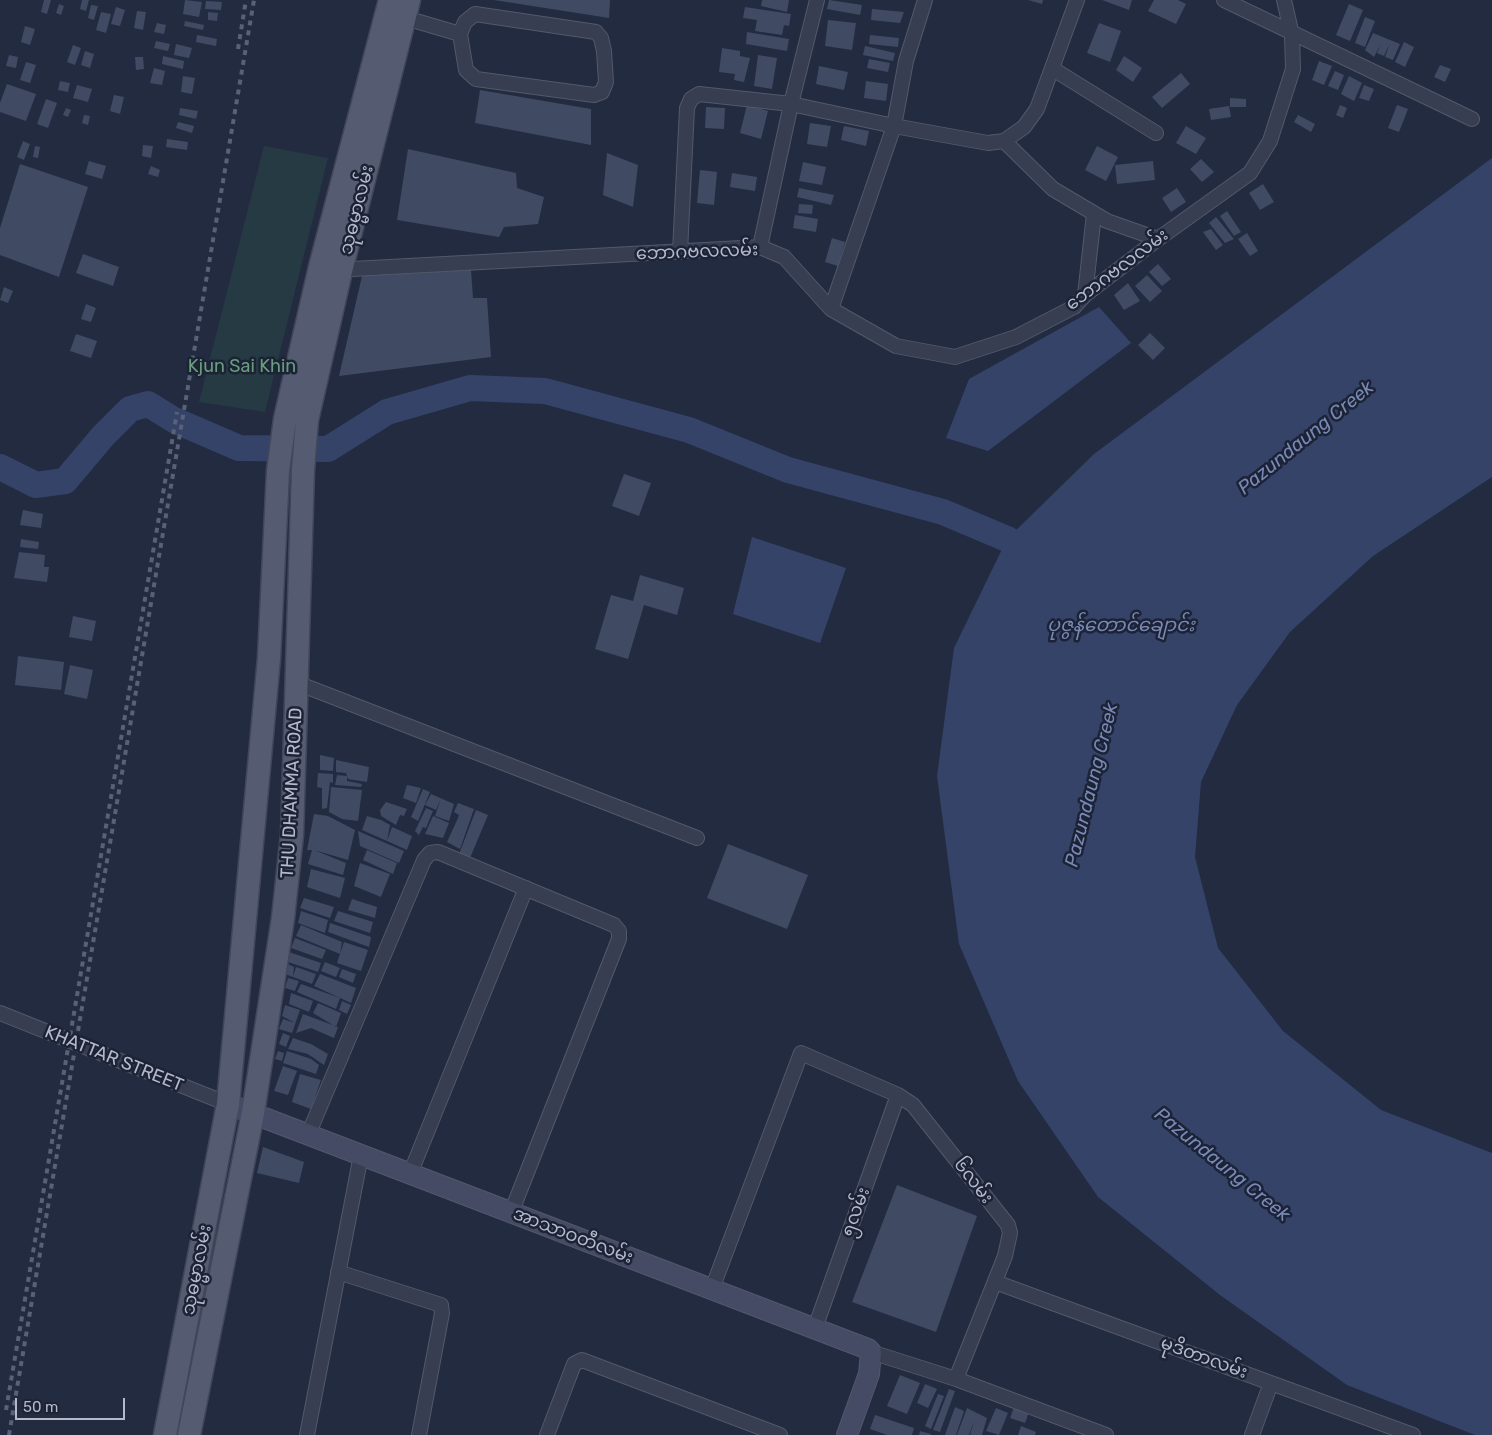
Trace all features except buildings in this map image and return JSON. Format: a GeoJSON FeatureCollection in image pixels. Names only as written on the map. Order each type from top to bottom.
{"type":"FeatureCollection","features":[{"type":"Feature","properties":{"kind":"main road","name":"သုဓမ္မာလမ်း"},"geometry":{"type":"LineString","coordinates":[[296,420],[331,269],[398,8]]}},
{"type":"Feature","properties":{"kind":"main road","name":"THU DHAMMA ROAD"},"geometry":{"type":"LineString","coordinates":[[254,1113],[283,918],[292,835],[303,470],[296,420]]}},
{"type":"Feature","properties":{"kind":"main road","name":"THU DHAMMA ROAD"},"geometry":{"type":"LineString","coordinates":[[228,1104],[269,658],[278,471],[296,420]]}},
{"type":"Feature","properties":{"kind":"main road","name":"သုဓမ္မာလမ်း"},"geometry":{"type":"LineString","coordinates":[[165,1435],[228,1104]]}},
{"type":"Feature","properties":{"kind":"main road","name":"အာသာဝတီလမ်း"},"geometry":{"type":"LineString","coordinates":[[228,1104],[815,1328],[871,1352]]}},
{"type":"Feature","properties":{"kind":"main road","name":"သုဓမ္မာလမ်း"},"geometry":{"type":"LineString","coordinates":[[190,1435],[254,1113]]}},
{"type":"Feature","properties":{"kind":"main road"},"geometry":{"type":"LineString","coordinates":[[847,1435],[869,1374],[871,1352]]}},
{"type":"Feature","properties":{"kind":"street"},"geometry":{"type":"LineString","coordinates":[[760,247],[792,104],[818,0]]}},
{"type":"Feature","properties":{"kind":"street"},"geometry":{"type":"LineString","coordinates":[[831,308],[894,126],[906,61],[925,0]]}},
{"type":"Feature","properties":{"kind":"street"},"geometry":{"type":"LineString","coordinates":[[680,252],[683,140],[687,108],[691,99],[699,94],[792,104],[894,126],[988,143],[1004,141],[1024,127],[1031,117],[1053,69],[1078,0]]}},
{"type":"Feature","properties":{"kind":"street"},"geometry":{"type":"LineString","coordinates":[[1224,0],[1292,35],[1472,119]]}},
{"type":"Feature","properties":{"kind":"street","name":"ဘောဂဗလလမ်း"},"geometry":{"type":"LineString","coordinates":[[331,269],[760,247],[784,257],[831,308],[896,346],[955,357],[1016,337],[1074,306],[1085,295],[1158,239],[1250,172],[1270,141],[1293,70],[1292,35],[1284,0]]}},
{"type":"Feature","properties":{"kind":"street"},"geometry":{"type":"LineString","coordinates":[[398,8],[460,34]]}},
{"type":"Feature","properties":{"kind":"street"},"geometry":{"type":"LineString","coordinates":[[475,14],[596,32],[601,38],[606,82],[602,92],[594,95],[476,79],[466,70],[460,34],[465,22],[475,14]]}},
{"type":"Feature","properties":{"kind":"street"},"geometry":{"type":"LineString","coordinates":[[1053,69],[1156,133]]}},
{"type":"Feature","properties":{"kind":"street"},"geometry":{"type":"LineString","coordinates":[[1004,141],[1053,188],[1107,221],[1158,239]]}},
{"type":"Feature","properties":{"kind":"street"},"geometry":{"type":"LineString","coordinates":[[1085,295],[1094,214]]}},
{"type":"Feature","properties":{"kind":"street"},"geometry":{"type":"LineString","coordinates":[[298,682],[697,838]]}},
{"type":"Feature","properties":{"kind":"street"},"geometry":{"type":"LineString","coordinates":[[308,1135],[424,860],[430,853],[438,852],[614,925],[619,931],[619,939],[511,1213]]}},
{"type":"Feature","properties":{"kind":"street"},"geometry":{"type":"LineString","coordinates":[[410,1174],[526,888]]}},
{"type":"Feature","properties":{"kind":"street","name":"KHATTAR STREET"},"geometry":{"type":"LineString","coordinates":[[0,1013],[228,1104]]}},
{"type":"Feature","properties":{"kind":"street","name":"၆လမ်း"},"geometry":{"type":"LineString","coordinates":[[712,1289],[801,1053],[898,1095],[913,1105],[1008,1225],[1010,1234],[1005,1256],[956,1379]]}},
{"type":"Feature","properties":{"kind":"street","name":"၅လမ်း"},"geometry":{"type":"LineString","coordinates":[[815,1328],[898,1095]]}},
{"type":"Feature","properties":{"kind":"street"},"geometry":{"type":"LineString","coordinates":[[307,1435],[361,1155]]}},
{"type":"Feature","properties":{"kind":"street"},"geometry":{"type":"LineString","coordinates":[[338,1272],[441,1305],[442,1313],[418,1435]]}},
{"type":"Feature","properties":{"kind":"street","name":"မုဒိတာလမ်း"},"geometry":{"type":"LineString","coordinates":[[995,1282],[1413,1435]]}},
{"type":"Feature","properties":{"kind":"street"},"geometry":{"type":"LineString","coordinates":[[871,1352],[956,1379],[1106,1435]]}},
{"type":"Feature","properties":{"kind":"street"},"geometry":{"type":"LineString","coordinates":[[547,1435],[574,1364],[582,1360],[780,1435]]}},
{"type":"Feature","properties":{"kind":"street"},"geometry":{"type":"LineString","coordinates":[[1252,1435],[1271,1383]]}},
{"type":"Feature","properties":{"kind":"green space","name":"Kjun Sai Khin"},"geometry":{"type":"Polygon","coordinates":[[[264,146],[328,158],[265,412],[199,402],[264,146]]]}},
{"type":"Feature","properties":{"kind":"water","name":"ပုဇွန်တောင်ချောင်း"},"geometry":{"type":"Polygon","coordinates":[[[1492,158],[1492,477],[1373,556],[1290,632],[1237,705],[1201,782],[1195,857],[1218,948],[1283,1031],[1381,1110],[1492,1153],[1492,1435],[1475,1435],[1347,1385],[1220,1295],[1098,1197],[1018,1081],[959,944],[937,776],[954,648],[1007,539],[1094,454],[1492,158]]]}},
{"type":"Feature","properties":{"kind":"water"},"geometry":{"type":"Polygon","coordinates":[[[1099,307],[1131,343],[988,451],[946,438],[969,379],[1099,307]]]}},
{"type":"Feature","properties":{"kind":"water"},"geometry":{"type":"Polygon","coordinates":[[[752,537],[846,568],[820,643],[733,614],[752,537]]]}},
{"type":"Feature","properties":{"kind":"waterway"},"geometry":{"type":"LineString","coordinates":[[0,467],[36,485],[65,481],[103,436],[130,409],[148,404],[174,420],[239,448],[328,449],[387,412],[470,388],[545,391],[689,430],[788,470],[943,512],[1007,539],[1038,557]]}},
{"type":"Feature","properties":{"kind":"railway"},"geometry":{"type":"LineString","coordinates":[[238,49],[246,0]]}},
{"type":"Feature","properties":{"kind":"railway"},"geometry":{"type":"LineString","coordinates":[[9,1435],[254,0]]}},
{"type":"Feature","properties":{"kind":"railway"},"geometry":{"type":"LineString","coordinates":[[6,1410],[177,412]]}},
{"type":"Feature","properties":{"kind":"water label","name":"Pazundaung Creek"},"geometry":{"type":"Point","coordinates":[1306,438]}},
{"type":"Feature","properties":{"kind":"water label","name":"Pazundaung Creek"},"geometry":{"type":"Point","coordinates":[1092,785]}},
{"type":"Feature","properties":{"kind":"water label","name":"Pazundaung Creek"},"geometry":{"type":"Point","coordinates":[1222,1165]}}]}
